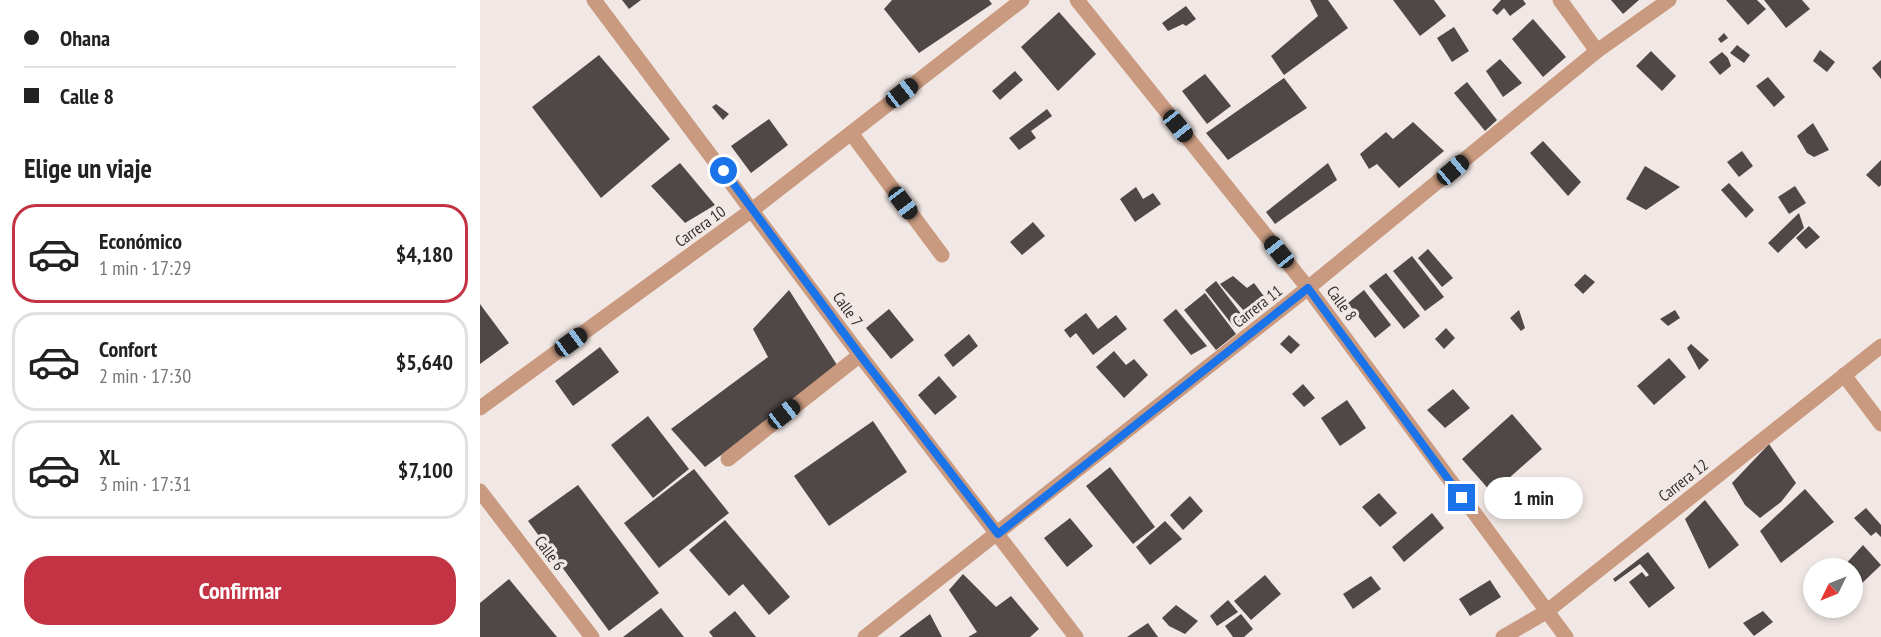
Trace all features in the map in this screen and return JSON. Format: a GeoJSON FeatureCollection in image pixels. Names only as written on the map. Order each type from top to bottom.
{"type":"FeatureCollection","features":[{"type":"Feature","properties":{"kind":"street","name":"Calle 7"},"geometry":{"type":"LineString","coordinates":[[594,0],[860,355],[1076,637]]}},
{"type":"Feature","properties":{"kind":"street","name":"Carrera 10"},"geometry":{"type":"LineString","coordinates":[[480,408],[753,210],[1022,0]]}},
{"type":"Feature","properties":{"kind":"street","name":"Calle 8"},"geometry":{"type":"LineString","coordinates":[[1077,0],[1308,288],[1566,637]]}},
{"type":"Feature","properties":{"kind":"street"},"geometry":{"type":"LineString","coordinates":[[1560,0],[1597,51]]}},
{"type":"Feature","properties":{"kind":"street","name":"Carrera 11"},"geometry":{"type":"LineString","coordinates":[[866,637],[1308,288],[1597,51],[1669,0]]}},
{"type":"Feature","properties":{"kind":"street"},"geometry":{"type":"LineString","coordinates":[[851,133],[942,255]]}},
{"type":"Feature","properties":{"kind":"street","name":"Carrera 12"},"geometry":{"type":"LineString","coordinates":[[1503,637],[1546,612],[1881,346]]}},
{"type":"Feature","properties":{"kind":"street"},"geometry":{"type":"LineString","coordinates":[[728,459],[860,355]]}},
{"type":"Feature","properties":{"kind":"street"},"geometry":{"type":"LineString","coordinates":[[1844,375],[1881,424]]}},
{"type":"Feature","properties":{"kind":"street","name":"Calle 6"},"geometry":{"type":"LineString","coordinates":[[480,491],[592,637]]}},
{"type":"Feature","properties":{"kind":"building"},"geometry":{"type":"Polygon","coordinates":[[[622,0],[641,0],[629,9],[622,0]]]}},
{"type":"Feature","properties":{"kind":"building"},"geometry":{"type":"Polygon","coordinates":[[[892,0],[989,0],[992,4],[919,53],[884,9],[892,0]]]}},
{"type":"Feature","properties":{"kind":"building"},"geometry":{"type":"Polygon","coordinates":[[[1310,0],[1328,0],[1348,28],[1284,75],[1271,56],[1318,16],[1310,0]]]}},
{"type":"Feature","properties":{"kind":"building"},"geometry":{"type":"Polygon","coordinates":[[[1393,0],[1434,0],[1446,16],[1420,36],[1393,0]]]}},
{"type":"Feature","properties":{"kind":"building"},"geometry":{"type":"Polygon","coordinates":[[[1501,0],[1523,0],[1526,4],[1510,16],[1504,8],[1497,15],[1492,10],[1501,0]]]}},
{"type":"Feature","properties":{"kind":"building"},"geometry":{"type":"Polygon","coordinates":[[[1611,0],[1639,0],[1623,14],[1611,0]]]}},
{"type":"Feature","properties":{"kind":"building"},"geometry":{"type":"Polygon","coordinates":[[[1726,0],[1757,0],[1766,9],[1748,25],[1726,0]]]}},
{"type":"Feature","properties":{"kind":"building"},"geometry":{"type":"Polygon","coordinates":[[[1764,0],[1802,0],[1810,9],[1786,28],[1764,0]]]}},
{"type":"Feature","properties":{"kind":"building"},"geometry":{"type":"Polygon","coordinates":[[[1186,6],[1196,19],[1186,26],[1183,24],[1168,31],[1162,23],[1186,6]]]}},
{"type":"Feature","properties":{"kind":"building"},"geometry":{"type":"Polygon","coordinates":[[[1059,12],[1096,54],[1058,91],[1021,47],[1059,12]]]}},
{"type":"Feature","properties":{"kind":"building"},"geometry":{"type":"Polygon","coordinates":[[[1533,19],[1566,57],[1543,77],[1512,39],[1533,19]]]}},
{"type":"Feature","properties":{"kind":"building"},"geometry":{"type":"Polygon","coordinates":[[[1454,27],[1469,51],[1452,62],[1437,38],[1454,27]]]}},
{"type":"Feature","properties":{"kind":"building"},"geometry":{"type":"Polygon","coordinates":[[[1724,33],[1728,38],[1721,43],[1718,39],[1724,33]]]}},
{"type":"Feature","properties":{"kind":"building"},"geometry":{"type":"Polygon","coordinates":[[[1737,45],[1750,55],[1744,63],[1730,53],[1737,45]]]}},
{"type":"Feature","properties":{"kind":"building"},"geometry":{"type":"Polygon","coordinates":[[[1820,50],[1835,62],[1827,72],[1813,61],[1820,50]]]}},
{"type":"Feature","properties":{"kind":"building"},"geometry":{"type":"Polygon","coordinates":[[[1651,51],[1676,76],[1662,91],[1636,66],[1651,51]]]}},
{"type":"Feature","properties":{"kind":"building"},"geometry":{"type":"Polygon","coordinates":[[[1722,52],[1728,58],[1731,66],[1720,75],[1709,62],[1722,52]]]}},
{"type":"Feature","properties":{"kind":"building"},"geometry":{"type":"Polygon","coordinates":[[[599,55],[670,139],[601,198],[532,107],[599,55]]]}},
{"type":"Feature","properties":{"kind":"building"},"geometry":{"type":"Polygon","coordinates":[[[1500,59],[1522,83],[1503,97],[1486,71],[1500,59]]]}},
{"type":"Feature","properties":{"kind":"building"},"geometry":{"type":"Polygon","coordinates":[[[1881,60],[1881,79],[1872,68],[1881,60]]]}},
{"type":"Feature","properties":{"kind":"building"},"geometry":{"type":"Polygon","coordinates":[[[1015,71],[1023,80],[1000,100],[992,91],[1015,71]]]}},
{"type":"Feature","properties":{"kind":"building"},"geometry":{"type":"Polygon","coordinates":[[[1205,74],[1231,106],[1207,124],[1182,91],[1205,74]]]}},
{"type":"Feature","properties":{"kind":"building"},"geometry":{"type":"Polygon","coordinates":[[[1768,77],[1785,97],[1774,107],[1756,86],[1768,77]]]}},
{"type":"Feature","properties":{"kind":"building"},"geometry":{"type":"Polygon","coordinates":[[[1284,78],[1307,108],[1228,160],[1206,133],[1284,78]]]}},
{"type":"Feature","properties":{"kind":"building"},"geometry":{"type":"Polygon","coordinates":[[[1467,82],[1497,120],[1485,131],[1454,93],[1467,82]]]}},
{"type":"Feature","properties":{"kind":"building"},"geometry":{"type":"Polygon","coordinates":[[[716,104],[729,114],[723,120],[712,107],[716,104]]]}},
{"type":"Feature","properties":{"kind":"building"},"geometry":{"type":"Polygon","coordinates":[[[1047,109],[1052,116],[1031,131],[1036,138],[1019,150],[1009,138],[1047,109]]]}},
{"type":"Feature","properties":{"kind":"building"},"geometry":{"type":"Polygon","coordinates":[[[769,119],[788,145],[751,173],[731,146],[769,119]]]}},
{"type":"Feature","properties":{"kind":"building"},"geometry":{"type":"Polygon","coordinates":[[[1413,122],[1444,151],[1399,188],[1377,164],[1369,169],[1360,154],[1386,132],[1393,139],[1413,122]]]}},
{"type":"Feature","properties":{"kind":"building"},"geometry":{"type":"Polygon","coordinates":[[[1813,123],[1829,150],[1814,157],[1807,153],[1797,136],[1813,123]]]}},
{"type":"Feature","properties":{"kind":"building"},"geometry":{"type":"Polygon","coordinates":[[[1543,141],[1581,182],[1568,196],[1530,153],[1543,141]]]}},
{"type":"Feature","properties":{"kind":"building"},"geometry":{"type":"Polygon","coordinates":[[[1742,151],[1753,166],[1739,177],[1727,162],[1742,151]]]}},
{"type":"Feature","properties":{"kind":"building"},"geometry":{"type":"Polygon","coordinates":[[[1881,160],[1881,185],[1879,187],[1866,175],[1881,160]]]}},
{"type":"Feature","properties":{"kind":"building"},"geometry":{"type":"Polygon","coordinates":[[[680,163],[715,205],[685,223],[651,186],[680,163]]]}},
{"type":"Feature","properties":{"kind":"building"},"geometry":{"type":"Polygon","coordinates":[[[1328,163],[1337,180],[1275,224],[1266,212],[1328,163]]]}},
{"type":"Feature","properties":{"kind":"building"},"geometry":{"type":"Polygon","coordinates":[[[1645,166],[1680,187],[1646,210],[1626,199],[1645,166]]]}},
{"type":"Feature","properties":{"kind":"building"},"geometry":{"type":"Polygon","coordinates":[[[1729,183],[1754,210],[1746,218],[1721,190],[1729,183]]]}},
{"type":"Feature","properties":{"kind":"building"},"geometry":{"type":"Polygon","coordinates":[[[1795,186],[1806,203],[1789,214],[1778,197],[1795,186]]]}},
{"type":"Feature","properties":{"kind":"building"},"geometry":{"type":"Polygon","coordinates":[[[1136,187],[1143,199],[1153,193],[1161,204],[1135,222],[1120,199],[1136,187]]]}},
{"type":"Feature","properties":{"kind":"building"},"geometry":{"type":"Polygon","coordinates":[[[1799,213],[1804,228],[1778,253],[1768,243],[1799,213]]]}},
{"type":"Feature","properties":{"kind":"building"},"geometry":{"type":"Polygon","coordinates":[[[1033,222],[1045,236],[1022,255],[1010,242],[1033,222]]]}},
{"type":"Feature","properties":{"kind":"building"},"geometry":{"type":"Polygon","coordinates":[[[1809,226],[1820,237],[1806,249],[1796,238],[1809,226]]]}},
{"type":"Feature","properties":{"kind":"building"},"geometry":{"type":"Polygon","coordinates":[[[1428,249],[1453,278],[1442,287],[1418,258],[1428,249]]]}},
{"type":"Feature","properties":{"kind":"building"},"geometry":{"type":"Polygon","coordinates":[[[1412,256],[1444,297],[1425,311],[1393,271],[1412,256]]]}},
{"type":"Feature","properties":{"kind":"building"},"geometry":{"type":"Polygon","coordinates":[[[1386,273],[1420,316],[1404,329],[1369,286],[1386,273]]]}},
{"type":"Feature","properties":{"kind":"building"},"geometry":{"type":"Polygon","coordinates":[[[1585,274],[1595,282],[1583,294],[1574,285],[1585,274]]]}},
{"type":"Feature","properties":{"kind":"building"},"geometry":{"type":"Polygon","coordinates":[[[1233,276],[1247,288],[1254,283],[1269,303],[1252,320],[1220,284],[1233,276]]]}},
{"type":"Feature","properties":{"kind":"building"},"geometry":{"type":"Polygon","coordinates":[[[1216,281],[1245,319],[1234,327],[1205,290],[1216,281]]]}},
{"type":"Feature","properties":{"kind":"building"},"geometry":{"type":"Polygon","coordinates":[[[789,290],[839,368],[705,467],[671,429],[768,357],[753,329],[789,290]]]}},
{"type":"Feature","properties":{"kind":"building"},"geometry":{"type":"Polygon","coordinates":[[[1364,290],[1391,325],[1375,338],[1348,303],[1364,290]]]}},
{"type":"Feature","properties":{"kind":"building"},"geometry":{"type":"Polygon","coordinates":[[[1205,293],[1236,334],[1216,350],[1184,310],[1205,293]]]}},
{"type":"Feature","properties":{"kind":"building"},"geometry":{"type":"Polygon","coordinates":[[[480,304],[509,343],[480,364],[480,304]]]}},
{"type":"Feature","properties":{"kind":"building"},"geometry":{"type":"Polygon","coordinates":[[[889,309],[914,340],[891,359],[866,328],[889,309]]]}},
{"type":"Feature","properties":{"kind":"building"},"geometry":{"type":"Polygon","coordinates":[[[1176,309],[1207,346],[1191,355],[1163,320],[1176,309]]]}},
{"type":"Feature","properties":{"kind":"building"},"geometry":{"type":"Polygon","coordinates":[[[1519,310],[1525,328],[1521,331],[1510,318],[1519,310]]]}},
{"type":"Feature","properties":{"kind":"building"},"geometry":{"type":"Polygon","coordinates":[[[1675,310],[1680,318],[1668,326],[1660,319],[1675,310]]]}},
{"type":"Feature","properties":{"kind":"building"},"geometry":{"type":"Polygon","coordinates":[[[1086,313],[1098,329],[1116,315],[1127,329],[1093,355],[1076,333],[1070,338],[1064,330],[1086,313]]]}},
{"type":"Feature","properties":{"kind":"building"},"geometry":{"type":"Polygon","coordinates":[[[1446,328],[1455,338],[1444,349],[1435,339],[1446,328]]]}},
{"type":"Feature","properties":{"kind":"building"},"geometry":{"type":"Polygon","coordinates":[[[969,334],[978,346],[953,367],[944,355],[969,334]]]}},
{"type":"Feature","properties":{"kind":"building"},"geometry":{"type":"Polygon","coordinates":[[[1289,335],[1300,345],[1291,354],[1280,344],[1289,335]]]}},
{"type":"Feature","properties":{"kind":"building"},"geometry":{"type":"Polygon","coordinates":[[[1691,344],[1709,360],[1699,370],[1687,348],[1691,344]]]}},
{"type":"Feature","properties":{"kind":"building"},"geometry":{"type":"Polygon","coordinates":[[[600,347],[619,372],[573,406],[555,381],[600,347]]]}},
{"type":"Feature","properties":{"kind":"building"},"geometry":{"type":"Polygon","coordinates":[[[1114,351],[1126,365],[1134,359],[1148,375],[1124,398],[1096,367],[1114,351]]]}},
{"type":"Feature","properties":{"kind":"building"},"geometry":{"type":"Polygon","coordinates":[[[1669,358],[1686,377],[1654,405],[1637,386],[1669,358]]]}},
{"type":"Feature","properties":{"kind":"building"},"geometry":{"type":"Polygon","coordinates":[[[939,376],[957,397],[935,415],[918,395],[939,376]]]}},
{"type":"Feature","properties":{"kind":"building"},"geometry":{"type":"Polygon","coordinates":[[[1303,384],[1315,398],[1304,407],[1292,394],[1303,384]]]}},
{"type":"Feature","properties":{"kind":"building"},"geometry":{"type":"Polygon","coordinates":[[[1453,389],[1470,408],[1445,428],[1427,410],[1453,389]]]}},
{"type":"Feature","properties":{"kind":"building"},"geometry":{"type":"Polygon","coordinates":[[[1347,400],[1366,428],[1340,446],[1321,418],[1347,400]]]}},
{"type":"Feature","properties":{"kind":"building"},"geometry":{"type":"Polygon","coordinates":[[[1512,414],[1542,449],[1492,493],[1462,459],[1512,414]]]}},
{"type":"Feature","properties":{"kind":"building"},"geometry":{"type":"Polygon","coordinates":[[[648,416],[689,469],[653,498],[611,445],[648,416]]]}},
{"type":"Feature","properties":{"kind":"building"},"geometry":{"type":"Polygon","coordinates":[[[873,421],[907,472],[829,526],[794,476],[873,421]]]}},
{"type":"Feature","properties":{"kind":"building"},"geometry":{"type":"Polygon","coordinates":[[[1769,444],[1796,483],[1781,502],[1760,518],[1745,505],[1732,483],[1769,444]]]}},
{"type":"Feature","properties":{"kind":"building"},"geometry":{"type":"Polygon","coordinates":[[[1110,467],[1155,527],[1133,544],[1086,486],[1110,467]]]}},
{"type":"Feature","properties":{"kind":"building"},"geometry":{"type":"Polygon","coordinates":[[[694,469],[729,513],[659,568],[624,523],[694,469]]]}},
{"type":"Feature","properties":{"kind":"building"},"geometry":{"type":"Polygon","coordinates":[[[578,485],[659,593],[609,631],[528,521],[578,485]]]}},
{"type":"Feature","properties":{"kind":"building"},"geometry":{"type":"Polygon","coordinates":[[[1805,489],[1834,522],[1781,563],[1760,531],[1805,489]]]}},
{"type":"Feature","properties":{"kind":"building"},"geometry":{"type":"Polygon","coordinates":[[[1379,493],[1397,513],[1380,527],[1362,507],[1379,493]]]}},
{"type":"Feature","properties":{"kind":"building"},"geometry":{"type":"Polygon","coordinates":[[[1190,496],[1203,511],[1183,530],[1170,515],[1190,496]]]}},
{"type":"Feature","properties":{"kind":"building"},"geometry":{"type":"Polygon","coordinates":[[[1705,500],[1739,545],[1709,569],[1685,519],[1705,500]]]}},
{"type":"Feature","properties":{"kind":"building"},"geometry":{"type":"Polygon","coordinates":[[[1866,508],[1881,525],[1881,537],[1876,532],[1871,536],[1854,518],[1866,508]]]}},
{"type":"Feature","properties":{"kind":"building"},"geometry":{"type":"Polygon","coordinates":[[[1432,513],[1444,528],[1404,562],[1392,547],[1432,513]]]}},
{"type":"Feature","properties":{"kind":"building"},"geometry":{"type":"Polygon","coordinates":[[[1070,518],[1093,546],[1067,567],[1044,538],[1070,518]]]}},
{"type":"Feature","properties":{"kind":"building"},"geometry":{"type":"Polygon","coordinates":[[[725,520],[790,597],[769,615],[743,584],[729,596],[689,550],[725,520]]]}},
{"type":"Feature","properties":{"kind":"building"},"geometry":{"type":"Polygon","coordinates":[[[1165,521],[1182,539],[1150,565],[1136,547],[1165,521]]]}},
{"type":"Feature","properties":{"kind":"building"},"geometry":{"type":"Polygon","coordinates":[[[1863,545],[1881,565],[1863,582],[1863,558],[1851,558],[1863,545]]]}},
{"type":"Feature","properties":{"kind":"building"},"geometry":{"type":"Polygon","coordinates":[[[1648,552],[1675,588],[1649,608],[1629,582],[1642,572],[1646,577],[1649,575],[1640,564],[1615,582],[1613,579],[1648,552]]]}},
{"type":"Feature","properties":{"kind":"building"},"geometry":{"type":"Polygon","coordinates":[[[963,574],[996,607],[1011,596],[1039,629],[1030,637],[968,637],[977,632],[949,590],[963,574]]]}},
{"type":"Feature","properties":{"kind":"building"},"geometry":{"type":"Polygon","coordinates":[[[1265,575],[1281,594],[1251,620],[1234,601],[1265,575]]]}},
{"type":"Feature","properties":{"kind":"building"},"geometry":{"type":"Polygon","coordinates":[[[1371,576],[1381,589],[1353,609],[1343,594],[1371,576]]]}},
{"type":"Feature","properties":{"kind":"building"},"geometry":{"type":"Polygon","coordinates":[[[509,579],[557,637],[480,637],[480,603],[509,579]]]}},
{"type":"Feature","properties":{"kind":"building"},"geometry":{"type":"Polygon","coordinates":[[[1490,580],[1501,597],[1470,616],[1459,599],[1490,580]]]}},
{"type":"Feature","properties":{"kind":"building"},"geometry":{"type":"Polygon","coordinates":[[[1228,600],[1238,612],[1217,626],[1210,616],[1228,600]]]}},
{"type":"Feature","properties":{"kind":"building"},"geometry":{"type":"Polygon","coordinates":[[[1176,605],[1198,621],[1185,634],[1169,626],[1162,618],[1176,605]]]}},
{"type":"Feature","properties":{"kind":"building"},"geometry":{"type":"Polygon","coordinates":[[[661,608],[684,637],[623,637],[661,608]]]}},
{"type":"Feature","properties":{"kind":"building"},"geometry":{"type":"Polygon","coordinates":[[[735,611],[756,637],[713,637],[709,632],[735,611]]]}},
{"type":"Feature","properties":{"kind":"building"},"geometry":{"type":"Polygon","coordinates":[[[1763,611],[1773,622],[1754,636],[1743,623],[1763,611]]]}},
{"type":"Feature","properties":{"kind":"building"},"geometry":{"type":"Polygon","coordinates":[[[930,614],[942,637],[899,637],[930,614]]]}},
{"type":"Feature","properties":{"kind":"building"},"geometry":{"type":"Polygon","coordinates":[[[1241,614],[1253,629],[1244,637],[1233,637],[1225,626],[1241,614]]]}},
{"type":"Feature","properties":{"kind":"building"},"geometry":{"type":"Polygon","coordinates":[[[1148,623],[1158,637],[1127,637],[1148,623]]]}},
{"type":"Feature","properties":{"kind":"route"},"geometry":{"type":"LineString","coordinates":[[724,171],[860,355],[998,534],[1308,288],[1462,498]]}}]}
